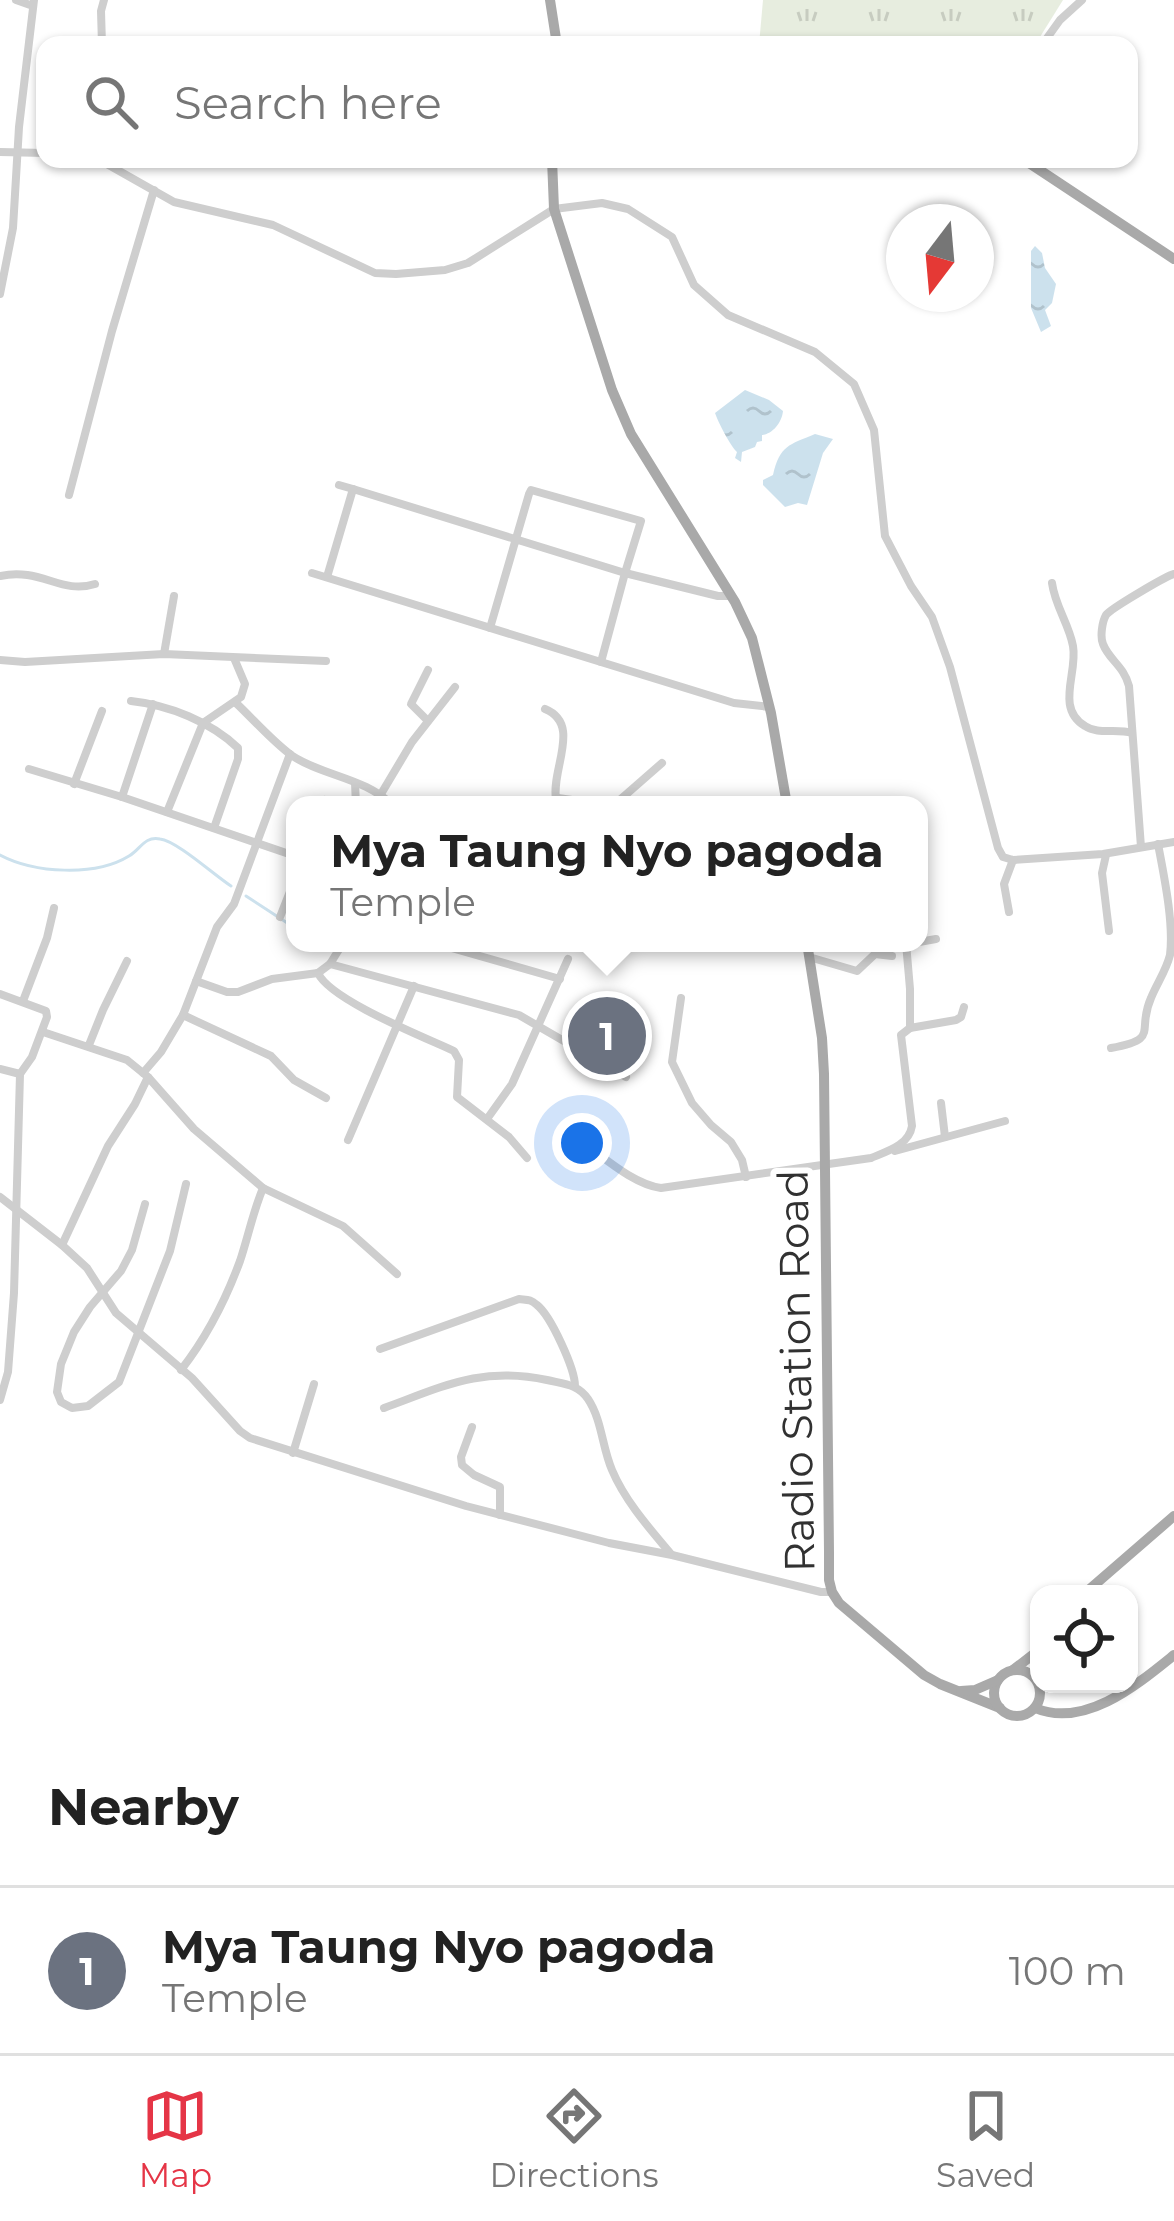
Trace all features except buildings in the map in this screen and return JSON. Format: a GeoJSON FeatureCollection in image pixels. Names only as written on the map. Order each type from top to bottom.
{"type":"FeatureCollection","features":[{"type":"Feature","properties":{"kind":"main road"},"geometry":{"type":"LineString","coordinates":[[550,0],[557,36]]}},
{"type":"Feature","properties":{"kind":"main road"},"geometry":{"type":"LineString","coordinates":[[552,168],[554,209],[612,390],[631,434],[752,638],[785,796]]}},
{"type":"Feature","properties":{"kind":"main road"},"geometry":{"type":"LineString","coordinates":[[1037,168],[1174,259]]}},
{"type":"Feature","properties":{"kind":"main road","name":"Radio Station Road"},"geometry":{"type":"LineString","coordinates":[[808,952],[822,1038],[832,1592],[924,1675],[1000,1708]]}},
{"type":"Feature","properties":{"kind":"main road"},"geometry":{"type":"LineString","coordinates":[[1094,1585],[1174,1516]]}},
{"type":"Feature","properties":{"kind":"main road"},"geometry":{"type":"LineString","coordinates":[[1035,1708],[1055,1715],[1107,1704],[1174,1654]]}},
{"type":"Feature","properties":{"kind":"main road"},"geometry":{"type":"LineString","coordinates":[[958,1691],[976,1690],[998,1680],[1030,1657]]}},
{"type":"Feature","properties":{"kind":"main road"},"geometry":{"type":"LineString","coordinates":[[998,1680],[994,1694],[1000,1708],[1014,1715],[1035,1708],[1040,1695],[1037,1682],[1027,1672],[1013,1670]]}},
{"type":"Feature","properties":{"kind":"street"},"geometry":{"type":"LineString","coordinates":[[0,294],[13,228],[33,3],[16,0]]}},
{"type":"Feature","properties":{"kind":"street"},"geometry":{"type":"LineString","coordinates":[[102,36],[104,0]]}},
{"type":"Feature","properties":{"kind":"street"},"geometry":{"type":"LineString","coordinates":[[1048,36],[1082,0]]}},
{"type":"Feature","properties":{"kind":"street"},"geometry":{"type":"LineString","coordinates":[[0,152],[36,153]]}},
{"type":"Feature","properties":{"kind":"street"},"geometry":{"type":"LineString","coordinates":[[114,168],[174,202],[273,225],[375,273],[468,263],[554,209],[602,203],[628,209],[672,237],[694,285],[728,315],[815,352],[854,384],[874,430],[885,536],[932,617],[1003,857],[1107,854],[1174,842]]}},
{"type":"Feature","properties":{"kind":"street"},"geometry":{"type":"LineString","coordinates":[[69,496],[154,190]]}},
{"type":"Feature","properties":{"kind":"street"},"geometry":{"type":"LineString","coordinates":[[339,485],[625,574],[731,596]]}},
{"type":"Feature","properties":{"kind":"street"},"geometry":{"type":"LineString","coordinates":[[327,578],[352,489]]}},
{"type":"Feature","properties":{"kind":"street"},"geometry":{"type":"LineString","coordinates":[[490,628],[531,490],[641,521],[601,662]]}},
{"type":"Feature","properties":{"kind":"street"},"geometry":{"type":"LineString","coordinates":[[312,573],[734,703],[770,707]]}},
{"type":"Feature","properties":{"kind":"street"},"geometry":{"type":"LineString","coordinates":[[1142,847],[1128,679],[1101,635],[1113,608],[1174,574]]}},
{"type":"Feature","properties":{"kind":"street"},"geometry":{"type":"LineString","coordinates":[[0,576],[38,575],[76,589],[94,584]]}},
{"type":"Feature","properties":{"kind":"street"},"geometry":{"type":"LineString","coordinates":[[1052,583],[1073,646],[1068,699],[1072,711],[1083,726],[1132,733]]}},
{"type":"Feature","properties":{"kind":"street"},"geometry":{"type":"LineString","coordinates":[[164,654],[175,596]]}},
{"type":"Feature","properties":{"kind":"street"},"geometry":{"type":"LineString","coordinates":[[0,659],[25,662],[164,654],[326,661]]}},
{"type":"Feature","properties":{"kind":"street"},"geometry":{"type":"LineString","coordinates":[[166,812],[203,722],[241,697],[245,684],[234,658]]}},
{"type":"Feature","properties":{"kind":"street"},"geometry":{"type":"LineString","coordinates":[[428,670],[411,704],[428,721]]}},
{"type":"Feature","properties":{"kind":"street"},"geometry":{"type":"LineString","coordinates":[[236,703],[290,754],[381,794],[455,687]]}},
{"type":"Feature","properties":{"kind":"street"},"geometry":{"type":"LineString","coordinates":[[131,701],[203,722],[235,744],[240,752],[214,828]]}},
{"type":"Feature","properties":{"kind":"street"},"geometry":{"type":"LineString","coordinates":[[122,797],[153,704]]}},
{"type":"Feature","properties":{"kind":"street"},"geometry":{"type":"LineString","coordinates":[[544,709],[556,713],[562,723],[554,796]]}},
{"type":"Feature","properties":{"kind":"street"},"geometry":{"type":"LineString","coordinates":[[74,784],[101,711]]}},
{"type":"Feature","properties":{"kind":"street"},"geometry":{"type":"LineString","coordinates":[[62,1245],[108,1146],[183,1015],[217,928],[233,904],[290,754]]}},
{"type":"Feature","properties":{"kind":"street"},"geometry":{"type":"LineString","coordinates":[[622,796],[662,763]]}},
{"type":"Feature","properties":{"kind":"street"},"geometry":{"type":"LineString","coordinates":[[29,769],[286,853]]}},
{"type":"Feature","properties":{"kind":"street"},"geometry":{"type":"LineString","coordinates":[[355,783],[356,796]]}},
{"type":"Feature","properties":{"kind":"street"},"geometry":{"type":"LineString","coordinates":[[1111,1048],[1143,1037],[1150,1000],[1171,953],[1158,844]]}},
{"type":"Feature","properties":{"kind":"street"},"geometry":{"type":"LineString","coordinates":[[1107,854],[1102,873],[1109,931]]}},
{"type":"Feature","properties":{"kind":"street"},"geometry":{"type":"LineString","coordinates":[[1009,912],[1004,884],[1013,860]]}},
{"type":"Feature","properties":{"kind":"street"},"geometry":{"type":"LineString","coordinates":[[280,917],[286,902]]}},
{"type":"Feature","properties":{"kind":"street"},"geometry":{"type":"LineString","coordinates":[[23,1001],[54,908]]}},
{"type":"Feature","properties":{"kind":"street"},"geometry":{"type":"LineString","coordinates":[[928,940],[936,939]]}},
{"type":"Feature","properties":{"kind":"street"},"geometry":{"type":"LineString","coordinates":[[196,981],[238,992],[272,979],[318,973],[337,952]]}},
{"type":"Feature","properties":{"kind":"street"},"geometry":{"type":"LineString","coordinates":[[465,952],[560,980]]}},
{"type":"Feature","properties":{"kind":"street"},"geometry":{"type":"LineString","coordinates":[[910,1028],[911,952]]}},
{"type":"Feature","properties":{"kind":"street"},"geometry":{"type":"LineString","coordinates":[[809,958],[858,971],[875,954],[892,956]]}},
{"type":"Feature","properties":{"kind":"street"},"geometry":{"type":"LineString","coordinates":[[487,1119],[512,1084],[568,959]]}},
{"type":"Feature","properties":{"kind":"street"},"geometry":{"type":"LineString","coordinates":[[89,1045],[128,961]]}},
{"type":"Feature","properties":{"kind":"street"},"geometry":{"type":"LineString","coordinates":[[330,964],[519,1016],[626,1077]]}},
{"type":"Feature","properties":{"kind":"street"},"geometry":{"type":"LineString","coordinates":[[318,973],[322,983],[348,1000],[454,1051],[459,1060],[457,1097],[509,1137],[526,1158]]}},
{"type":"Feature","properties":{"kind":"street"},"geometry":{"type":"LineString","coordinates":[[348,1140],[414,986]]}},
{"type":"Feature","properties":{"kind":"street"},"geometry":{"type":"LineString","coordinates":[[0,994],[46,1011],[44,1032],[20,1073],[8,1372],[0,1400]]}},
{"type":"Feature","properties":{"kind":"street"},"geometry":{"type":"LineString","coordinates":[[681,998],[672,1062],[692,1102],[731,1142],[746,1177]]}},
{"type":"Feature","properties":{"kind":"street"},"geometry":{"type":"LineString","coordinates":[[581,1142],[650,1186],[662,1188],[871,1158],[910,1137],[901,1035],[910,1028],[956,1020],[964,1007]]}},
{"type":"Feature","properties":{"kind":"street"},"geometry":{"type":"LineString","coordinates":[[183,1015],[271,1056],[294,1080],[326,1098]]}},
{"type":"Feature","properties":{"kind":"street"},"geometry":{"type":"LineString","coordinates":[[44,1032],[127,1060],[194,1129],[263,1188],[343,1226],[397,1274]]}},
{"type":"Feature","properties":{"kind":"street"},"geometry":{"type":"LineString","coordinates":[[0,1069],[20,1073]]}},
{"type":"Feature","properties":{"kind":"street"},"geometry":{"type":"LineString","coordinates":[[941,1102],[945,1137]]}},
{"type":"Feature","properties":{"kind":"street"},"geometry":{"type":"LineString","coordinates":[[882,1153],[1005,1121]]}},
{"type":"Feature","properties":{"kind":"street"},"geometry":{"type":"LineString","coordinates":[[145,1204],[121,1271],[74,1332],[61,1364],[57,1392],[61,1402],[72,1408],[88,1406],[119,1382],[170,1251],[186,1184]]}},
{"type":"Feature","properties":{"kind":"street"},"geometry":{"type":"LineString","coordinates":[[181,1370],[199,1347],[239,1261],[263,1188]]}},
{"type":"Feature","properties":{"kind":"street"},"geometry":{"type":"LineString","coordinates":[[0,1197],[87,1268],[116,1313],[240,1431],[265,1444],[609,1544],[832,1592]]}},
{"type":"Feature","properties":{"kind":"street"},"geometry":{"type":"LineString","coordinates":[[380,1349],[527,1299],[542,1310],[574,1374],[575,1386]]}},
{"type":"Feature","properties":{"kind":"street"},"geometry":{"type":"LineString","coordinates":[[384,1408],[465,1378],[494,1374],[575,1386],[596,1414],[612,1470],[672,1556]]}},
{"type":"Feature","properties":{"kind":"street"},"geometry":{"type":"LineString","coordinates":[[293,1453],[314,1384]]}},
{"type":"Feature","properties":{"kind":"street"},"geometry":{"type":"LineString","coordinates":[[472,1427],[462,1465],[500,1487],[500,1515]]}},
{"type":"Feature","properties":{"kind":"green space"},"geometry":{"type":"Polygon","coordinates":[[[763,0],[1063,0],[1041,36],[760,36],[763,0]]]}},
{"type":"Feature","properties":{"kind":"water"},"geometry":{"type":"Polygon","coordinates":[[[1035,246],[1056,284],[1052,303],[1045,310],[1051,326],[1041,332],[1031,308],[1031,251],[1035,246]]]}},
{"type":"Feature","properties":{"kind":"water"},"geometry":{"type":"Polygon","coordinates":[[[745,390],[783,411],[779,423],[762,435],[762,441],[742,452],[741,462],[715,413],[745,390]]]}},
{"type":"Feature","properties":{"kind":"water"},"geometry":{"type":"Polygon","coordinates":[[[815,434],[833,439],[823,453],[807,505],[785,507],[763,480],[773,475],[787,447],[815,434]]]}},
{"type":"Feature","properties":{"kind":"waterway"},"geometry":{"type":"LineString","coordinates":[[0,855],[30,866],[82,870],[115,863],[146,841],[160,839],[231,886]]}},
{"type":"Feature","properties":{"kind":"waterway"},"geometry":{"type":"LineString","coordinates":[[246,896],[286,922]]}},
{"type":"Feature","properties":{"kind":"place","name":"Mya Taung Nyo pagoda"},"geometry":{"type":"Point","coordinates":[607,1036]}}]}
